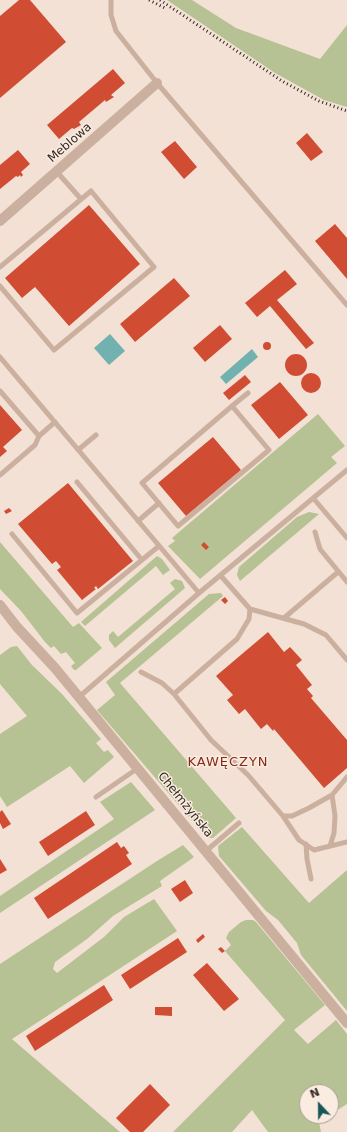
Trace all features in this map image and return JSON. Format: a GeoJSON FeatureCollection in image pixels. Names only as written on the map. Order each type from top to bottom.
{"type":"FeatureCollection","features":[{"type":"Feature","properties":{"kind":"street","name":"Meblowa"},"geometry":{"type":"LineString","coordinates":[[0,221],[157,83]]}},
{"type":"Feature","properties":{"kind":"street","name":"Chełmżyńska"},"geometry":{"type":"LineString","coordinates":[[0,605],[17,627],[56,668],[347,1023]]}},
{"type":"Feature","properties":{"kind":"lane"},"geometry":{"type":"LineString","coordinates":[[111,0],[112,15],[116,31],[157,83],[347,305]]}},
{"type":"Feature","properties":{"kind":"lane"},"geometry":{"type":"LineString","coordinates":[[57,172],[81,199]]}},
{"type":"Feature","properties":{"kind":"lane"},"geometry":{"type":"LineString","coordinates":[[0,267],[91,191],[154,267],[54,350],[0,286]]}},
{"type":"Feature","properties":{"kind":"lane"},"geometry":{"type":"LineString","coordinates":[[0,357],[200,593]]}},
{"type":"Feature","properties":{"kind":"lane"},"geometry":{"type":"LineString","coordinates":[[0,391],[39,436]]}},
{"type":"Feature","properties":{"kind":"lane"},"geometry":{"type":"LineString","coordinates":[[232,406],[268,450],[178,526],[142,483],[232,406],[248,393]]}},
{"type":"Feature","properties":{"kind":"lane"},"geometry":{"type":"LineString","coordinates":[[0,475],[35,445],[39,436],[55,422]]}},
{"type":"Feature","properties":{"kind":"lane"},"geometry":{"type":"LineString","coordinates":[[78,450],[96,435]]}},
{"type":"Feature","properties":{"kind":"lane"},"geometry":{"type":"LineString","coordinates":[[79,697],[347,470]]}},
{"type":"Feature","properties":{"kind":"lane"},"geometry":{"type":"LineString","coordinates":[[76,482],[142,560]]}},
{"type":"Feature","properties":{"kind":"lane"},"geometry":{"type":"LineString","coordinates":[[314,499],[347,538]]}},
{"type":"Feature","properties":{"kind":"lane"},"geometry":{"type":"LineString","coordinates":[[138,521],[159,503]]}},
{"type":"Feature","properties":{"kind":"lane"},"geometry":{"type":"LineString","coordinates":[[315,532],[320,549],[347,582]]}},
{"type":"Feature","properties":{"kind":"lane"},"geometry":{"type":"LineString","coordinates":[[12,534],[77,613],[159,546]]}},
{"type":"Feature","properties":{"kind":"lane"},"geometry":{"type":"LineString","coordinates":[[284,618],[338,572]]}},
{"type":"Feature","properties":{"kind":"lane"},"geometry":{"type":"LineString","coordinates":[[221,576],[250,609],[304,624],[326,635],[345,653],[347,660]]}},
{"type":"Feature","properties":{"kind":"lane"},"geometry":{"type":"LineString","coordinates":[[174,694],[237,640],[249,619],[250,609]]}},
{"type":"Feature","properties":{"kind":"lane"},"geometry":{"type":"LineString","coordinates":[[141,672],[162,683],[174,694],[210,740],[248,775],[283,816],[300,840],[314,850],[347,842]]}},
{"type":"Feature","properties":{"kind":"lane"},"geometry":{"type":"LineString","coordinates":[[96,796],[138,768]]}},
{"type":"Feature","properties":{"kind":"lane"},"geometry":{"type":"LineString","coordinates":[[283,816],[292,816],[332,794],[347,777]]}},
{"type":"Feature","properties":{"kind":"lane"},"geometry":{"type":"LineString","coordinates":[[330,846],[334,833],[335,816],[332,794]]}},
{"type":"Feature","properties":{"kind":"lane"},"geometry":{"type":"LineString","coordinates":[[206,851],[239,823]]}},
{"type":"Feature","properties":{"kind":"lane"},"geometry":{"type":"LineString","coordinates":[[306,844],[311,879]]}},
{"type":"Feature","properties":{"kind":"green space"},"geometry":{"type":"Polygon","coordinates":[[[167,0],[192,0],[236,28],[320,59],[347,25],[347,107],[324,100],[275,73],[167,0]]]}},
{"type":"Feature","properties":{"kind":"green space"},"geometry":{"type":"Polygon","coordinates":[[[318,414],[345,446],[331,457],[337,463],[200,579],[168,546],[175,541],[172,538],[318,414]]]}},
{"type":"Feature","properties":{"kind":"green space"},"geometry":{"type":"Polygon","coordinates":[[[309,512],[319,514],[240,581],[237,575],[239,567],[297,517],[309,512]]]}},
{"type":"Feature","properties":{"kind":"green space"},"geometry":{"type":"Polygon","coordinates":[[[0,542],[73,627],[79,623],[102,648],[76,670],[74,670],[71,666],[75,663],[66,652],[61,654],[54,646],[51,648],[21,611],[0,589],[0,542]]]}},
{"type":"Feature","properties":{"kind":"green space"},"geometry":{"type":"Polygon","coordinates":[[[157,556],[162,559],[170,570],[163,575],[156,566],[85,626],[81,622],[157,556]]]}},
{"type":"Feature","properties":{"kind":"green space"},"geometry":{"type":"Polygon","coordinates":[[[175,579],[182,581],[185,588],[115,648],[109,640],[109,635],[113,631],[118,637],[175,589],[170,583],[175,579]]]}},
{"type":"Feature","properties":{"kind":"green space"},"geometry":{"type":"Polygon","coordinates":[[[221,593],[223,596],[120,683],[236,818],[213,838],[207,838],[97,710],[115,695],[106,682],[209,594],[221,593]]]}},
{"type":"Feature","properties":{"kind":"green space"},"geometry":{"type":"Polygon","coordinates":[[[17,646],[32,665],[62,694],[101,739],[96,743],[104,752],[108,750],[114,757],[84,783],[70,766],[7,807],[0,796],[0,734],[27,716],[0,684],[0,655],[11,647],[17,646]]]}},
{"type":"Feature","properties":{"kind":"green space"},"geometry":{"type":"Polygon","coordinates":[[[131,782],[155,810],[0,913],[0,896],[114,819],[100,802],[131,782]]]}},
{"type":"Feature","properties":{"kind":"green space"},"geometry":{"type":"Polygon","coordinates":[[[242,827],[309,903],[347,870],[347,1011],[301,955],[297,943],[278,920],[266,911],[219,856],[218,846],[242,827]]]}},
{"type":"Feature","properties":{"kind":"green space"},"geometry":{"type":"Polygon","coordinates":[[[183,845],[194,857],[160,881],[162,886],[113,916],[87,939],[55,962],[53,969],[57,973],[104,937],[124,917],[154,899],[177,931],[12,1039],[120,1132],[0,1132],[0,964],[183,845]]]}},
{"type":"Feature","properties":{"kind":"green space"},"geometry":{"type":"Polygon","coordinates":[[[253,920],[256,922],[325,1005],[294,1030],[308,1044],[336,1020],[347,1034],[347,1104],[339,1109],[339,1084],[299,1084],[299,1124],[319,1124],[321,1132],[268,1132],[252,1110],[232,1132],[173,1132],[285,1020],[225,951],[231,945],[226,938],[229,932],[241,922],[253,920]]]}},
{"type":"Feature","properties":{"kind":"water"},"geometry":{"type":"Polygon","coordinates":[[[110,334],[125,351],[109,365],[94,348],[110,334]]]}},
{"type":"Feature","properties":{"kind":"water"},"geometry":{"type":"Polygon","coordinates":[[[252,349],[258,357],[226,384],[220,377],[252,349]]]}},
{"type":"Feature","properties":{"kind":"building"},"geometry":{"type":"Polygon","coordinates":[[[19,0],[30,0],[66,42],[0,98],[0,16],[19,0]]]}},
{"type":"Feature","properties":{"kind":"building"},"geometry":{"type":"Polygon","coordinates":[[[113,69],[125,83],[111,95],[114,97],[106,102],[105,100],[79,122],[81,125],[74,129],[72,128],[59,139],[47,125],[113,69]]]}},
{"type":"Feature","properties":{"kind":"building"},"geometry":{"type":"Polygon","coordinates":[[[307,133],[323,152],[311,161],[296,143],[307,133]]]}},
{"type":"Feature","properties":{"kind":"building"},"geometry":{"type":"Polygon","coordinates":[[[175,141],[197,167],[184,179],[161,152],[175,141]]]}},
{"type":"Feature","properties":{"kind":"building"},"geometry":{"type":"Polygon","coordinates":[[[18,150],[30,164],[21,172],[23,175],[21,177],[20,175],[18,177],[16,176],[0,189],[0,165],[18,150]]]}},
{"type":"Feature","properties":{"kind":"building"},"geometry":{"type":"Polygon","coordinates":[[[89,205],[140,264],[69,326],[35,287],[22,298],[5,278],[89,205]]]}},
{"type":"Feature","properties":{"kind":"building"},"geometry":{"type":"Polygon","coordinates":[[[335,224],[347,238],[347,279],[315,241],[335,224]]]}},
{"type":"Feature","properties":{"kind":"building"},"geometry":{"type":"Polygon","coordinates":[[[285,270],[297,284],[277,300],[314,343],[306,349],[270,306],[257,317],[245,303],[285,270]]]}},
{"type":"Feature","properties":{"kind":"building"},"geometry":{"type":"Polygon","coordinates":[[[174,278],[190,296],[135,342],[120,324],[174,278]]]}},
{"type":"Feature","properties":{"kind":"building"},"geometry":{"type":"Polygon","coordinates":[[[220,325],[232,339],[205,362],[193,348],[220,325]]]}},
{"type":"Feature","properties":{"kind":"building"},"geometry":{"type":"Polygon","coordinates":[[[267,342],[270,343],[270,349],[267,350],[264,349],[263,346],[264,343],[267,342]]]}},
{"type":"Feature","properties":{"kind":"building"},"geometry":{"type":"Polygon","coordinates":[[[296,354],[300,355],[306,361],[306,369],[300,375],[296,376],[292,375],[286,369],[285,365],[286,361],[292,355],[296,354]]]}},
{"type":"Feature","properties":{"kind":"building"},"geometry":{"type":"Polygon","coordinates":[[[307,373],[315,373],[321,379],[321,387],[315,393],[307,393],[301,387],[301,379],[307,373]]]}},
{"type":"Feature","properties":{"kind":"building"},"geometry":{"type":"Polygon","coordinates":[[[245,375],[251,382],[229,400],[223,393],[245,375]]]}},
{"type":"Feature","properties":{"kind":"building"},"geometry":{"type":"Polygon","coordinates":[[[280,382],[308,415],[279,439],[251,405],[280,382]]]}},
{"type":"Feature","properties":{"kind":"building"},"geometry":{"type":"Polygon","coordinates":[[[0,405],[22,430],[3,447],[7,451],[0,457],[0,405]]]}},
{"type":"Feature","properties":{"kind":"building"},"geometry":{"type":"Polygon","coordinates":[[[213,437],[241,470],[186,516],[158,483],[213,437]]]}},
{"type":"Feature","properties":{"kind":"building"},"geometry":{"type":"Polygon","coordinates":[[[68,483],[133,561],[98,589],[96,586],[94,588],[96,589],[82,600],[57,570],[61,567],[56,561],[52,564],[18,524],[68,483]]]}},
{"type":"Feature","properties":{"kind":"building"},"geometry":{"type":"Polygon","coordinates":[[[9,508],[12,511],[6,514],[4,511],[9,508]]]}},
{"type":"Feature","properties":{"kind":"building"},"geometry":{"type":"Polygon","coordinates":[[[204,542],[209,547],[206,550],[201,545],[204,542]]]}},
{"type":"Feature","properties":{"kind":"building"},"geometry":{"type":"Polygon","coordinates":[[[225,597],[228,601],[225,604],[221,600],[225,597]]]}},
{"type":"Feature","properties":{"kind":"building"},"geometry":{"type":"Polygon","coordinates":[[[268,632],[284,652],[290,647],[302,660],[296,665],[312,685],[307,689],[313,696],[311,698],[347,740],[347,768],[324,788],[274,729],[273,731],[267,724],[261,729],[245,709],[239,714],[227,700],[233,695],[216,676],[268,632]]]}},
{"type":"Feature","properties":{"kind":"building"},"geometry":{"type":"Polygon","coordinates":[[[2,810],[11,824],[3,829],[0,823],[0,812],[2,810]]]}},
{"type":"Feature","properties":{"kind":"building"},"geometry":{"type":"Polygon","coordinates":[[[86,811],[95,825],[48,856],[39,842],[86,811]]]}},
{"type":"Feature","properties":{"kind":"building"},"geometry":{"type":"Polygon","coordinates":[[[117,842],[121,848],[124,846],[129,853],[126,855],[132,864],[48,919],[34,898],[117,842]]]}},
{"type":"Feature","properties":{"kind":"building"},"geometry":{"type":"Polygon","coordinates":[[[0,859],[7,870],[0,874],[0,859]]]}},
{"type":"Feature","properties":{"kind":"building"},"geometry":{"type":"Polygon","coordinates":[[[185,880],[193,893],[180,902],[171,889],[185,880]]]}},
{"type":"Feature","properties":{"kind":"building"},"geometry":{"type":"Polygon","coordinates":[[[203,934],[205,937],[198,943],[196,940],[203,934]]]}},
{"type":"Feature","properties":{"kind":"building"},"geometry":{"type":"Polygon","coordinates":[[[178,938],[187,952],[130,989],[121,975],[178,938]]]}},
{"type":"Feature","properties":{"kind":"building"},"geometry":{"type":"Polygon","coordinates":[[[221,947],[225,951],[222,953],[218,949],[221,947]]]}},
{"type":"Feature","properties":{"kind":"building"},"geometry":{"type":"Polygon","coordinates":[[[207,963],[239,999],[224,1011],[193,975],[207,963]]]}},
{"type":"Feature","properties":{"kind":"building"},"geometry":{"type":"Polygon","coordinates":[[[104,985],[113,1000],[35,1051],[26,1036],[104,985]]]}},
{"type":"Feature","properties":{"kind":"building"},"geometry":{"type":"Polygon","coordinates":[[[155,1007],[172,1007],[172,1016],[155,1015],[155,1007]]]}},
{"type":"Feature","properties":{"kind":"building"},"geometry":{"type":"Polygon","coordinates":[[[150,1084],[170,1105],[143,1132],[130,1132],[116,1118],[150,1084]]]}},
{"type":"Feature","properties":{"kind":"railway"},"geometry":{"type":"LineString","coordinates":[[149,0],[165,8]]}},
{"type":"Feature","properties":{"kind":"railway"},"geometry":{"type":"LineString","coordinates":[[160,0],[282,81],[319,101],[347,111]]}},
{"type":"Feature","properties":{"kind":"district","name":"KAWĘCZYN"},"geometry":{"type":"Point","coordinates":[228,763]}}]}
